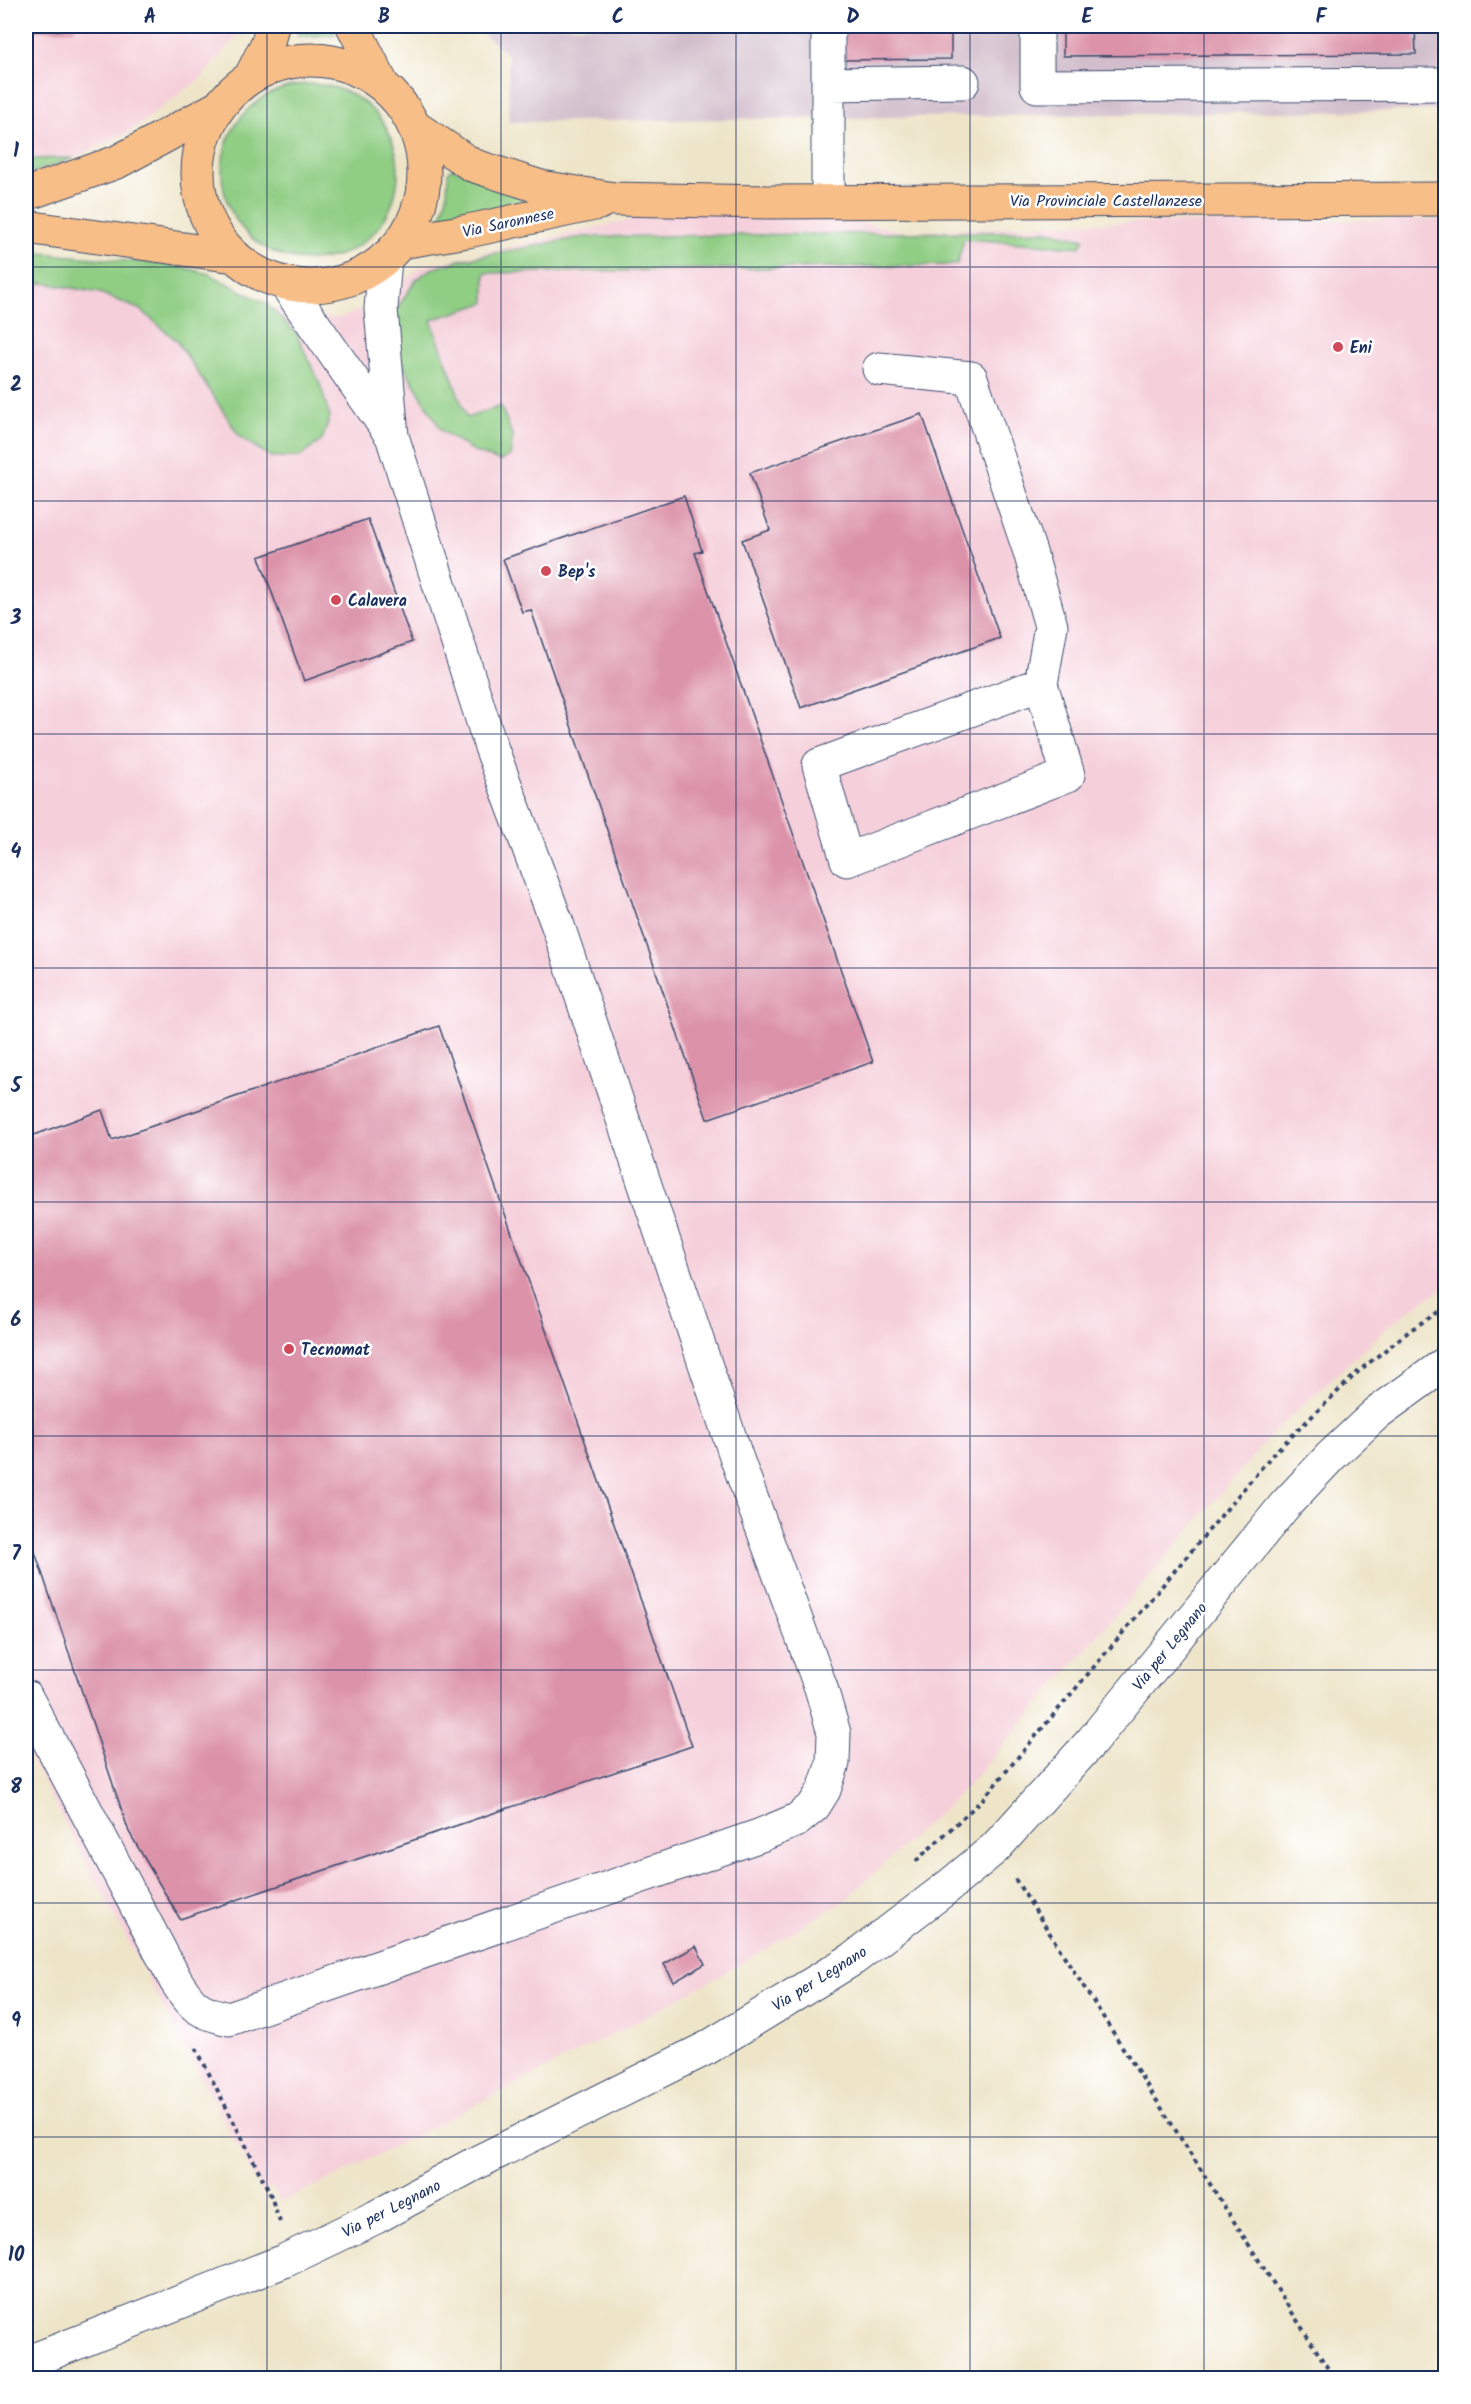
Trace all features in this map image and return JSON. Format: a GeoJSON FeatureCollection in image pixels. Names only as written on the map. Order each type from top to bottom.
{"type":"FeatureCollection","features":[{"type":"Feature","properties":{"kind":"main road"},"geometry":{"type":"LineString","coordinates":[[250,76],[268,42],[272,26]]}},
{"type":"Feature","properties":{"kind":"main road"},"geometry":{"type":"LineString","coordinates":[[353,26],[382,84]]}},
{"type":"Feature","properties":{"kind":"main road"},"geometry":{"type":"LineString","coordinates":[[317,59],[352,67],[382,84],[401,104],[415,128],[423,156],[424,187],[416,216],[393,250],[366,272],[341,282],[313,286],[285,283],[258,273],[234,256],[213,231],[200,201],[197,168],[202,136],[217,108],[232,90],[250,76],[283,62],[317,59]]}},
{"type":"Feature","properties":{"kind":"main road"},"geometry":{"type":"LineString","coordinates":[[26,194],[117,162],[217,108]]}},
{"type":"Feature","properties":{"kind":"main road","name":"Via Saronnese"},"geometry":{"type":"LineString","coordinates":[[415,128],[471,165],[541,187],[614,199],[767,202]]}},
{"type":"Feature","properties":{"kind":"main road","name":"Via Saronnese"},"geometry":{"type":"LineString","coordinates":[[393,250],[614,199]]}},
{"type":"Feature","properties":{"kind":"main road","name":"Via Provinciale Castellanzese"},"geometry":{"type":"LineString","coordinates":[[767,202],[1446,199]]}},
{"type":"Feature","properties":{"kind":"main road"},"geometry":{"type":"LineString","coordinates":[[26,227],[234,256]]}},
{"type":"Feature","properties":{"kind":"street"},"geometry":{"type":"LineString","coordinates":[[828,26],[828,201]]}},
{"type":"Feature","properties":{"kind":"street"},"geometry":{"type":"LineString","coordinates":[[1037,26],[1037,86],[1446,84]]}},
{"type":"Feature","properties":{"kind":"street"},"geometry":{"type":"LineString","coordinates":[[828,84],[963,82]]}},
{"type":"Feature","properties":{"kind":"street"},"geometry":{"type":"LineString","coordinates":[[26,1697],[189,2002],[206,2013],[229,2019],[760,1835],[797,1820],[814,1806],[824,1790],[833,1763],[834,1733],[821,1688],[737,1459],[558,926],[522,832],[474,694],[392,436],[381,309],[393,250]]}},
{"type":"Feature","properties":{"kind":"street"},"geometry":{"type":"LineString","coordinates":[[285,283],[392,436]]}},
{"type":"Feature","properties":{"kind":"street"},"geometry":{"type":"LineString","coordinates":[[879,369],[971,378],[1030,552],[1051,626],[1041,684],[1068,775],[847,860],[819,765],[1041,684]]}},
{"type":"Feature","properties":{"kind":"street","name":"Via per Legnano"},"geometry":{"type":"LineString","coordinates":[[26,2363],[284,2261],[376,2217],[485,2159],[706,2048],[853,1959],[995,1848],[1092,1741],[1285,1505],[1331,1456],[1377,1413],[1446,1363]]}},
{"type":"Feature","properties":{"kind":"path"},"geometry":{"type":"LineString","coordinates":[[915,1862],[982,1800],[1273,1454],[1360,1370],[1412,1329],[1446,1307]]}},
{"type":"Feature","properties":{"kind":"path"},"geometry":{"type":"LineString","coordinates":[[995,1848],[1334,2379]]}},
{"type":"Feature","properties":{"kind":"shaded area"},"geometry":{"type":"Polygon","coordinates":[[[26,26],[246,26],[202,77],[132,130],[74,158],[26,159],[26,26]]]}},
{"type":"Feature","properties":{"kind":"shaded area"},"geometry":{"type":"Polygon","coordinates":[[[474,26],[1445,26],[1445,110],[509,122],[508,55],[474,26]]]}},
{"type":"Feature","properties":{"kind":"shaded area"},"geometry":{"type":"Polygon","coordinates":[[[767,202],[904,232],[1087,223],[1445,219],[1445,1287],[1398,1318],[1274,1432],[966,1788],[845,1900],[734,1968],[623,2029],[331,2179],[279,2202],[273,2187],[262,2192],[26,1750],[26,252],[174,265],[209,274],[298,319],[341,318],[383,301],[421,267],[639,218],[767,202]]]}},
{"type":"Feature","properties":{"kind":"green space"},"geometry":{"type":"Polygon","coordinates":[[[298,26],[333,26],[335,33],[299,36],[298,26]]]}},
{"type":"Feature","properties":{"kind":"green space"},"geometry":{"type":"Polygon","coordinates":[[[310,84],[344,91],[359,99],[372,110],[383,123],[391,138],[398,172],[391,206],[383,221],[372,234],[359,245],[344,253],[310,260],[276,253],[261,245],[248,234],[237,221],[229,206],[222,172],[229,138],[237,123],[248,110],[261,99],[276,91],[310,84]]]}},
{"type":"Feature","properties":{"kind":"green space"},"geometry":{"type":"Polygon","coordinates":[[[74,158],[29,174],[26,175],[26,159],[74,158]]]}},
{"type":"Feature","properties":{"kind":"green space"},"geometry":{"type":"Polygon","coordinates":[[[453,168],[522,198],[521,207],[479,211],[445,219],[441,216],[447,196],[448,172],[453,168]]]}},
{"type":"Feature","properties":{"kind":"green space"},"geometry":{"type":"Polygon","coordinates":[[[1048,231],[1084,239],[1080,247],[964,239],[957,265],[485,273],[485,303],[431,320],[467,418],[501,406],[513,437],[510,456],[500,461],[474,452],[441,430],[399,358],[393,315],[415,281],[429,270],[460,260],[582,237],[1048,231]]]}},
{"type":"Feature","properties":{"kind":"green space"},"geometry":{"type":"Polygon","coordinates":[[[26,252],[174,265],[209,274],[267,304],[296,333],[320,384],[330,417],[322,440],[300,457],[271,457],[240,437],[177,341],[141,310],[100,293],[44,283],[26,286],[26,252]]]}},
{"type":"Feature","properties":{"kind":"building"},"geometry":{"type":"Polygon","coordinates":[[[26,26],[77,26],[73,30],[26,31],[26,26]]]}},
{"type":"Feature","properties":{"kind":"building"},"geometry":{"type":"Polygon","coordinates":[[[844,26],[951,26],[951,59],[844,60],[844,26]]]}},
{"type":"Feature","properties":{"kind":"building"},"geometry":{"type":"Polygon","coordinates":[[[1063,26],[1415,26],[1416,54],[1063,56],[1063,26]]]}},
{"type":"Feature","properties":{"kind":"building"},"geometry":{"type":"Polygon","coordinates":[[[922,414],[1000,638],[801,708],[742,540],[770,530],[750,473],[922,414]]]}},
{"type":"Feature","properties":{"kind":"building"},"geometry":{"type":"Polygon","coordinates":[[[684,496],[702,551],[695,553],[873,1062],[707,1119],[531,610],[522,612],[503,559],[684,496]]]}},
{"type":"Feature","properties":{"kind":"building","name":"Calavera"},"geometry":{"type":"Polygon","coordinates":[[[368,519],[412,642],[304,681],[259,557],[368,519]]]}},
{"type":"Feature","properties":{"kind":"building","name":"Tecnomat"},"geometry":{"type":"Polygon","coordinates":[[[439,1026],[692,1746],[180,1919],[129,1832],[26,1525],[26,1138],[102,1110],[112,1140],[439,1026]]]}},
{"type":"Feature","properties":{"kind":"building"},"geometry":{"type":"Polygon","coordinates":[[[696,1946],[705,1964],[674,1982],[664,1964],[696,1946]]]}},
{"type":"Feature","properties":{"kind":"place","name":"Eni"},"geometry":{"type":"Point","coordinates":[1338,347]}},
{"type":"Feature","properties":{"kind":"place","name":"Bep's"},"geometry":{"type":"Point","coordinates":[546,571]}},
{"type":"Feature","properties":{"kind":"place","name":"Calavera"},"geometry":{"type":"Point","coordinates":[336,600]}},
{"type":"Feature","properties":{"kind":"place","name":"Tecnomat"},"geometry":{"type":"Point","coordinates":[289,1349]}}]}
